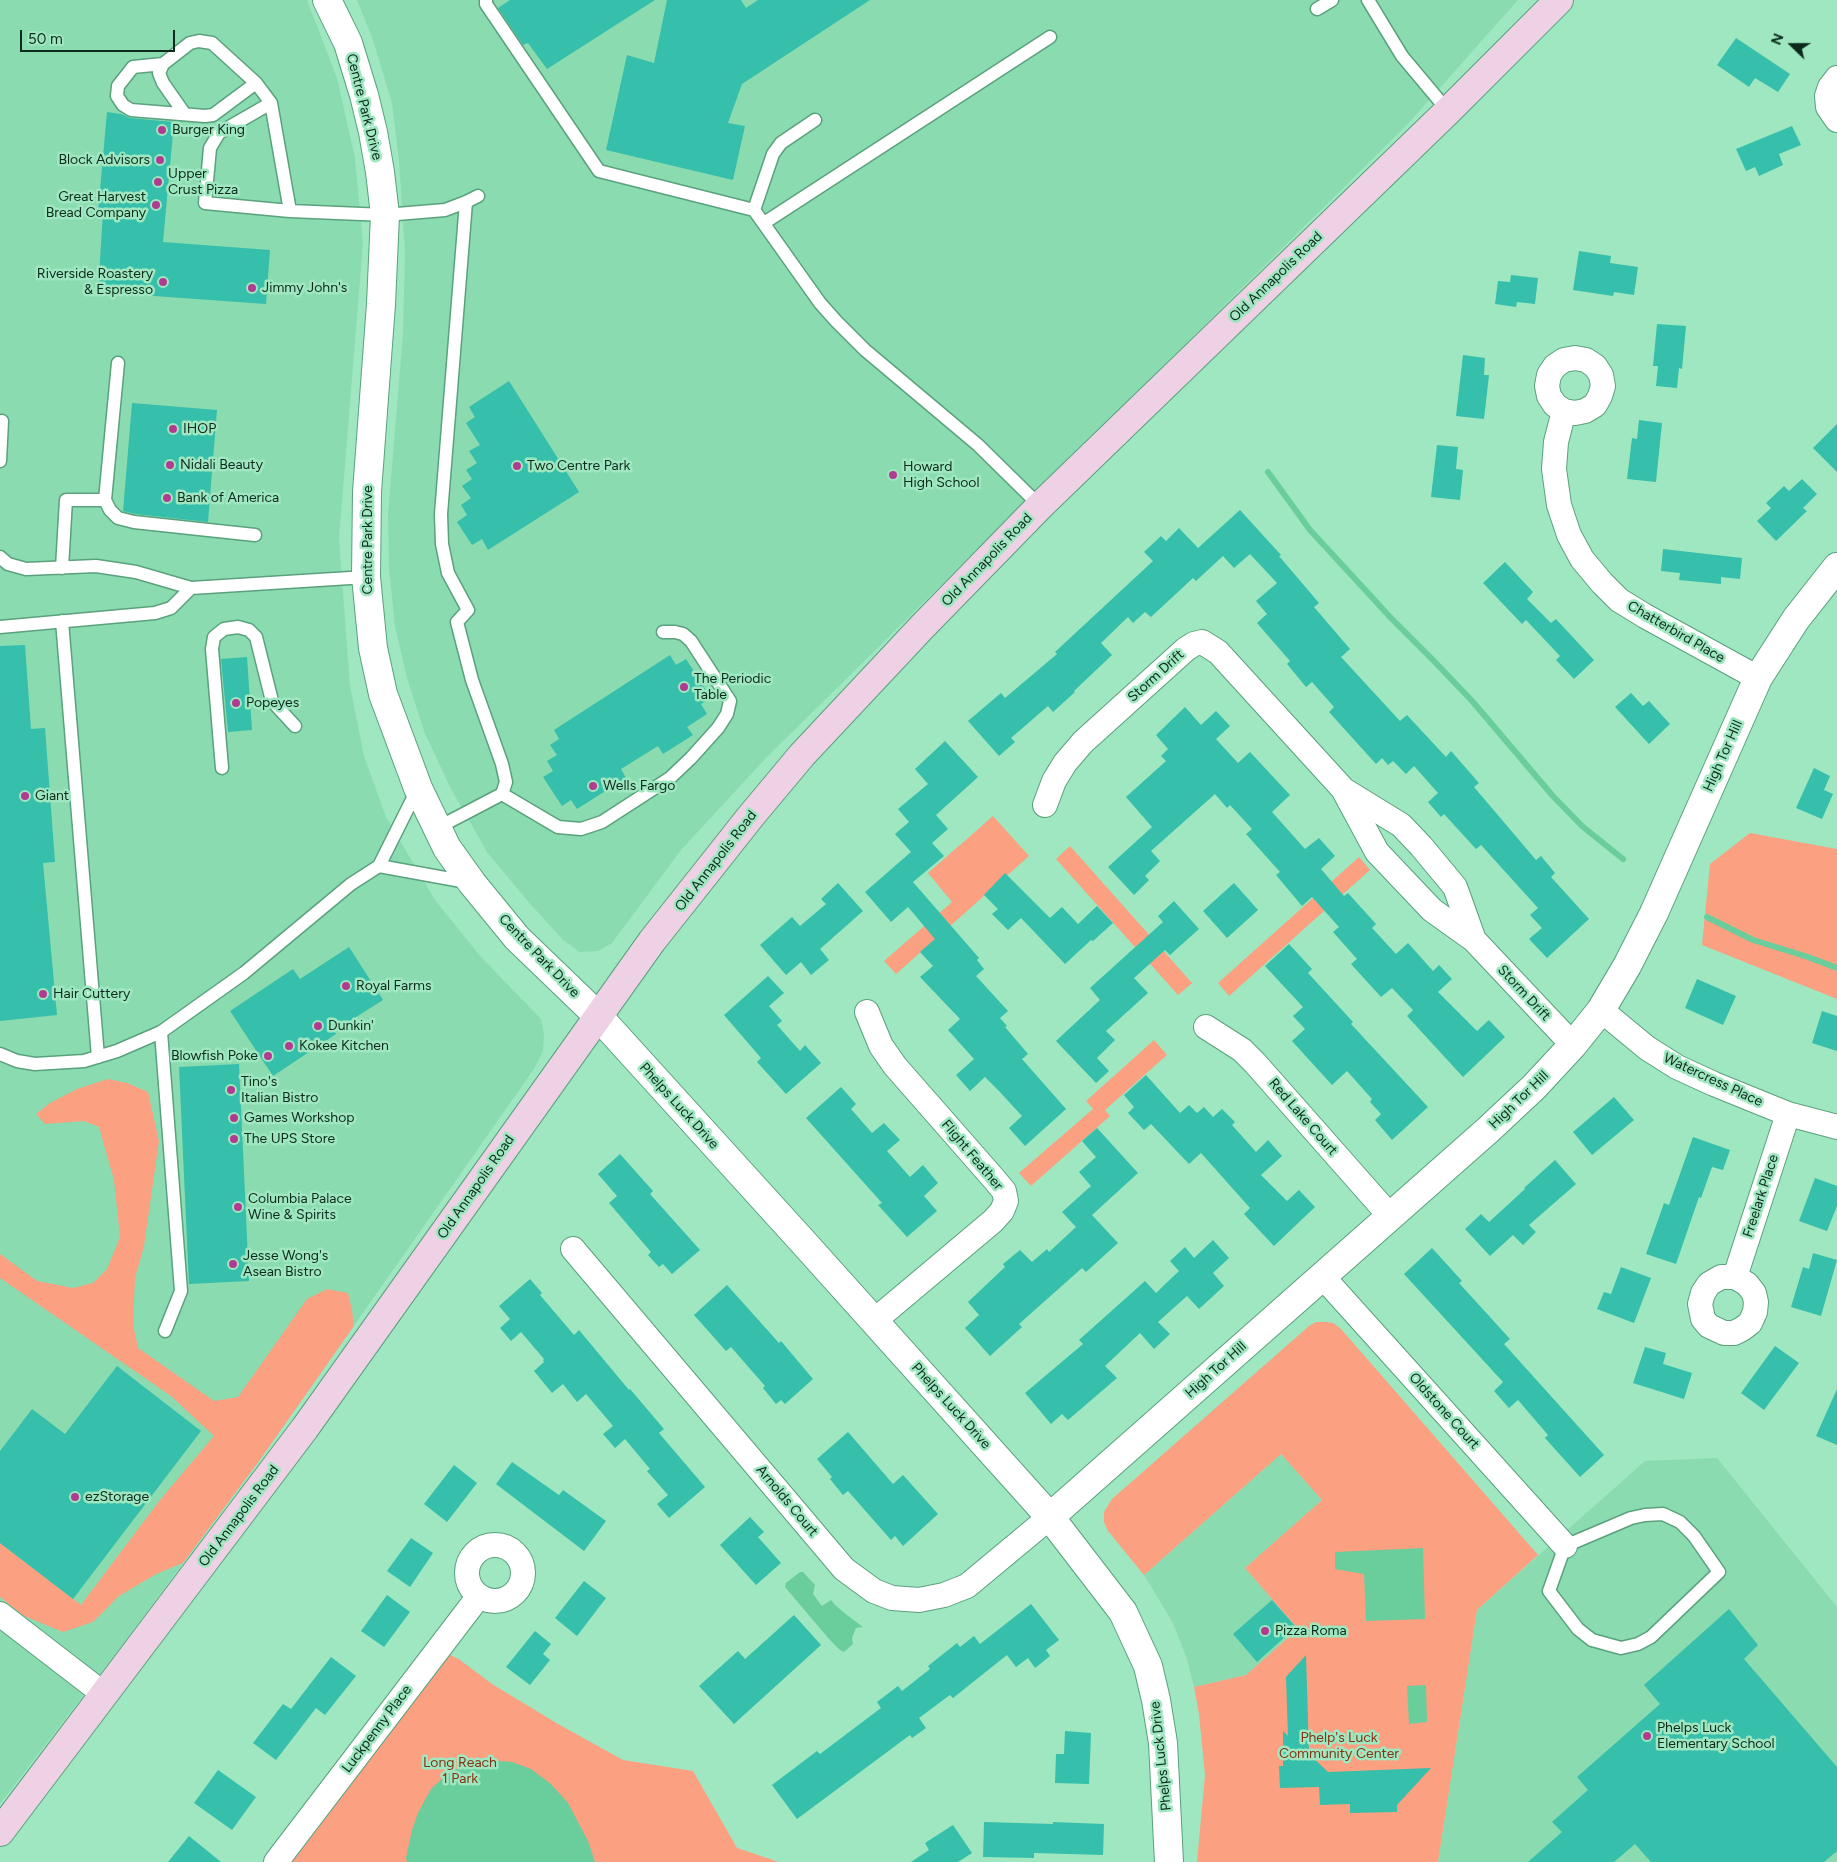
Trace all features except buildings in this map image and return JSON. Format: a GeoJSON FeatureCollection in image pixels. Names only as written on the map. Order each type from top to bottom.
{"type":"FeatureCollection","features":[{"type":"Feature","properties":{"kind":"main road","name":"Old Annapolis Road"},"geometry":{"type":"LineString","coordinates":[[0,1832],[305,1428],[598,1016],[700,880],[802,755],[921,628],[1040,506],[1448,111],[1559,0]]}},
{"type":"Feature","properties":{"kind":"street","name":"Centre Park Drive"},"geometry":{"type":"LineString","coordinates":[[327,0],[348,43],[364,95],[373,132],[385,215],[368,492],[366,577],[373,648],[383,694],[418,788],[447,848],[472,883],[517,938],[598,1016]]}},
{"type":"Feature","properties":{"kind":"street"},"geometry":{"type":"LineString","coordinates":[[1837,78],[1830,87],[1827,96],[1828,107],[1837,120]]}},
{"type":"Feature","properties":{"kind":"street","name":"Chatterbird Place"},"geometry":{"type":"LineString","coordinates":[[1564,412],[1556,442],[1554,469],[1559,505],[1569,535],[1582,559],[1619,600],[1758,678]]}},
{"type":"Feature","properties":{"kind":"street","name":"High Tor Hill"},"geometry":{"type":"LineString","coordinates":[[1050,1516],[1488,1130],[1534,1087],[1573,1045],[1601,1010],[1627,966],[1654,912],[1758,678],[1796,618],[1837,567]]}},
{"type":"Feature","properties":{"kind":"street","name":"Storm Drift"},"geometry":{"type":"LineString","coordinates":[[1045,805],[1054,781],[1083,742],[1186,648],[1202,642],[1218,652],[1343,789],[1377,852],[1432,910],[1474,940],[1573,1045]]}},
{"type":"Feature","properties":{"kind":"street","name":"Storm Drift"},"geometry":{"type":"LineString","coordinates":[[1343,789],[1401,825],[1421,846],[1455,887],[1474,940]]}},
{"type":"Feature","properties":{"kind":"street","name":"Watercress Place"},"geometry":{"type":"LineString","coordinates":[[1601,1010],[1648,1048],[1677,1066],[1714,1084],[1788,1114],[1837,1126]]}},
{"type":"Feature","properties":{"kind":"street","name":"Flight Feather"},"geometry":{"type":"LineString","coordinates":[[867,1012],[881,1046],[886,1053],[1004,1191],[1006,1201],[1002,1211],[993,1221],[874,1321]]}},
{"type":"Feature","properties":{"kind":"street","name":"Phelps Luck Drive"},"geometry":{"type":"LineString","coordinates":[[598,1016],[1050,1516],[1123,1612],[1148,1666],[1156,1700],[1163,1743],[1169,1862]]}},
{"type":"Feature","properties":{"kind":"street","name":"Red Lake Court"},"geometry":{"type":"LineString","coordinates":[[1206,1028],[1242,1050],[1256,1063],[1390,1216]]}},
{"type":"Feature","properties":{"kind":"street","name":"Freelark Place"},"geometry":{"type":"LineString","coordinates":[[1735,1277],[1788,1114]]}},
{"type":"Feature","properties":{"kind":"street","name":"Arnolds Court"},"geometry":{"type":"LineString","coordinates":[[573,1249],[844,1570],[874,1591],[892,1598],[919,1600],[944,1595],[967,1586],[1050,1516]]}},
{"type":"Feature","properties":{"kind":"street","name":"Oldstone Court"},"geometry":{"type":"LineString","coordinates":[[1322,1276],[1565,1546]]}},
{"type":"Feature","properties":{"kind":"street","name":"Luckpenny Place"},"geometry":{"type":"LineString","coordinates":[[276,1862],[479,1596]]}},
{"type":"Feature","properties":{"kind":"street"},"geometry":{"type":"LineString","coordinates":[[0,1614],[105,1695]]}},
{"type":"Feature","properties":{"kind":"lane"},"geometry":{"type":"LineString","coordinates":[[486,0],[486,4],[599,171],[754,210],[820,303],[836,321],[865,350],[978,445],[1040,506]]}},
{"type":"Feature","properties":{"kind":"lane"},"geometry":{"type":"LineString","coordinates":[[1317,9],[1332,0]]}},
{"type":"Feature","properties":{"kind":"lane"},"geometry":{"type":"LineString","coordinates":[[1368,0],[1402,56],[1448,111]]}},
{"type":"Feature","properties":{"kind":"lane"},"geometry":{"type":"LineString","coordinates":[[764,223],[1050,36]]}},
{"type":"Feature","properties":{"kind":"lane"},"geometry":{"type":"LineString","coordinates":[[256,82],[213,115],[205,116],[131,110],[123,105],[117,96],[118,86],[133,68],[163,64],[190,43],[206,41],[220,50],[256,82],[270,103],[290,211]]}},
{"type":"Feature","properties":{"kind":"lane"},"geometry":{"type":"LineString","coordinates":[[163,64],[159,74],[184,113]]}},
{"type":"Feature","properties":{"kind":"lane"},"geometry":{"type":"LineString","coordinates":[[270,103],[219,133],[210,148],[205,204],[290,211],[385,215],[445,210],[472,199],[441,514],[442,544],[448,573],[468,610],[458,622],[472,680],[502,764],[506,782],[502,794],[436,828]]}},
{"type":"Feature","properties":{"kind":"lane"},"geometry":{"type":"LineString","coordinates":[[754,210],[774,154],[781,143],[815,120]]}},
{"type":"Feature","properties":{"kind":"lane"},"geometry":{"type":"LineString","coordinates":[[118,363],[105,500],[110,510],[118,518],[126,520],[255,535]]}},
{"type":"Feature","properties":{"kind":"lane"},"geometry":{"type":"LineString","coordinates":[[0,461],[2,420]]}},
{"type":"Feature","properties":{"kind":"lane"},"geometry":{"type":"LineString","coordinates":[[62,568],[66,500],[105,500]]}},
{"type":"Feature","properties":{"kind":"lane"},"geometry":{"type":"LineString","coordinates":[[0,558],[8,564],[26,569],[96,566],[136,572],[190,588],[366,577]]}},
{"type":"Feature","properties":{"kind":"lane"},"geometry":{"type":"LineString","coordinates":[[0,627],[155,613],[171,608],[190,588]]}},
{"type":"Feature","properties":{"kind":"lane"},"geometry":{"type":"LineString","coordinates":[[62,621],[98,1057]]}},
{"type":"Feature","properties":{"kind":"lane"},"geometry":{"type":"LineString","coordinates":[[222,768],[212,649],[214,637],[224,629],[238,626],[250,630],[256,637],[272,701],[296,726]]}},
{"type":"Feature","properties":{"kind":"lane"},"geometry":{"type":"LineString","coordinates":[[502,794],[558,827],[582,830],[602,822],[670,778],[691,758],[718,728],[727,714],[730,701],[691,641],[683,634],[663,632]]}},
{"type":"Feature","properties":{"kind":"lane"},"geometry":{"type":"LineString","coordinates":[[0,1054],[17,1061],[35,1064],[84,1061],[118,1051],[161,1032],[244,973],[351,884],[379,866],[418,788]]}},
{"type":"Feature","properties":{"kind":"lane"},"geometry":{"type":"LineString","coordinates":[[379,866],[472,883]]}},
{"type":"Feature","properties":{"kind":"lane"},"geometry":{"type":"LineString","coordinates":[[161,1032],[181,1291],[165,1331]]}},
{"type":"Feature","properties":{"kind":"lane"},"geometry":{"type":"LineString","coordinates":[[1645,1514],[1663,1514],[1680,1522],[1694,1536],[1719,1572],[1651,1637],[1638,1644],[1621,1648],[1592,1640],[1578,1628],[1549,1591],[1565,1546],[1631,1518],[1645,1514]]}},
{"type":"Feature","properties":{"kind":"shaded area"},"geometry":{"type":"Polygon","coordinates":[[[0,0],[307,0],[337,78],[355,158],[363,243],[339,539],[350,686],[364,756],[386,817],[435,900],[481,957],[541,1019],[544,1034],[543,1051],[534,1069],[259,1461],[128,1637],[0,1804],[0,0]]]}},
{"type":"Feature","properties":{"kind":"shaded area","name":"Howard High School"},"geometry":{"type":"Polygon","coordinates":[[[357,0],[1518,0],[1407,125],[765,759],[681,850],[612,943],[598,951],[580,952],[563,940],[487,852],[450,787],[424,731],[407,678],[395,626],[389,568],[388,514],[403,333],[405,253],[399,161],[392,103],[373,40],[357,0]]]}},
{"type":"Feature","properties":{"kind":"shaded area"},"geometry":{"type":"Polygon","coordinates":[[[1281,1454],[1322,1500],[1245,1568],[1298,1629],[1246,1675],[1194,1687],[1187,1659],[1173,1623],[1144,1575],[1281,1454]]]}},
{"type":"Feature","properties":{"kind":"shaded area","name":"Phelps Luck Elementary School"},"geometry":{"type":"Polygon","coordinates":[[[1717,1458],[1837,1607],[1837,1862],[1438,1862],[1477,1610],[1645,1461],[1717,1458]]]}},
{"type":"Feature","properties":{"kind":"shaded area"},"geometry":{"type":"Polygon","coordinates":[[[1423,1548],[1425,1619],[1366,1621],[1364,1574],[1335,1569],[1335,1552],[1423,1548]]]}},
{"type":"Feature","properties":{"kind":"shaded area"},"geometry":{"type":"Polygon","coordinates":[[[800,1572],[803,1572],[815,1585],[813,1594],[822,1606],[831,1600],[863,1627],[856,1628],[852,1638],[853,1644],[844,1652],[829,1639],[785,1587],[786,1583],[800,1572]]]}},
{"type":"Feature","properties":{"kind":"shaded area"},"geometry":{"type":"Polygon","coordinates":[[[1426,1685],[1427,1722],[1409,1724],[1407,1686],[1426,1685]]]}},
{"type":"Feature","properties":{"kind":"shaded area"},"geometry":{"type":"Polygon","coordinates":[[[488,1760],[512,1762],[531,1769],[551,1784],[568,1803],[588,1841],[595,1862],[407,1862],[406,1858],[412,1830],[418,1813],[431,1789],[445,1776],[467,1763],[488,1760]]]}},
{"type":"Feature","properties":{"kind":"green space"},"geometry":{"type":"Polygon","coordinates":[[[993,816],[1029,856],[896,974],[884,961],[952,902],[928,873],[993,816]]]}},
{"type":"Feature","properties":{"kind":"green space"},"geometry":{"type":"Polygon","coordinates":[[[1750,833],[1837,849],[1837,999],[1702,945],[1710,864],[1750,833]]]}},
{"type":"Feature","properties":{"kind":"green space"},"geometry":{"type":"Polygon","coordinates":[[[1070,846],[1192,983],[1178,995],[1056,859],[1070,846]]]}},
{"type":"Feature","properties":{"kind":"green space"},"geometry":{"type":"Polygon","coordinates":[[[1359,857],[1370,870],[1229,996],[1218,983],[1359,857]]]}},
{"type":"Feature","properties":{"kind":"green space"},"geometry":{"type":"Polygon","coordinates":[[[1154,1040],[1167,1055],[1105,1110],[1110,1116],[1031,1186],[1019,1173],[1093,1109],[1086,1101],[1154,1040]]]}},
{"type":"Feature","properties":{"kind":"green space"},"geometry":{"type":"Polygon","coordinates":[[[108,1079],[127,1083],[148,1092],[159,1141],[144,1246],[135,1278],[133,1324],[138,1348],[214,1401],[238,1397],[307,1299],[327,1289],[348,1293],[354,1326],[259,1461],[183,1563],[156,1574],[119,1596],[93,1622],[63,1632],[24,1616],[0,1597],[0,1543],[81,1605],[160,1500],[214,1436],[171,1396],[0,1278],[0,1254],[37,1281],[73,1288],[93,1283],[107,1269],[120,1237],[114,1180],[99,1127],[84,1121],[45,1124],[36,1114],[50,1103],[77,1089],[108,1079]]]}},
{"type":"Feature","properties":{"kind":"green space","name":"Phelp's Luck Community Center"},"geometry":{"type":"Polygon","coordinates":[[[1316,1322],[1333,1323],[1341,1329],[1538,1555],[1477,1610],[1438,1862],[1197,1862],[1205,1775],[1199,1714],[1194,1687],[1246,1675],[1298,1629],[1245,1568],[1322,1500],[1281,1454],[1144,1575],[1108,1531],[1104,1522],[1104,1512],[1112,1499],[1309,1326],[1316,1322]]]}},
{"type":"Feature","properties":{"kind":"green space","name":"Long Reach 1 Park"},"geometry":{"type":"Polygon","coordinates":[[[439,1649],[460,1660],[492,1684],[558,1724],[623,1760],[693,1771],[737,1848],[779,1862],[276,1862],[439,1649]]]}},
{"type":"Feature","properties":{"kind":"waterway"},"geometry":{"type":"LineString","coordinates":[[1268,472],[1310,530],[1391,618],[1473,702],[1552,795],[1582,826],[1623,859]]}},
{"type":"Feature","properties":{"kind":"waterway"},"geometry":{"type":"LineString","coordinates":[[1707,917],[1753,940],[1837,968]]}},
{"type":"Feature","properties":{"kind":"place","name":"Burger King"},"geometry":{"type":"Point","coordinates":[162,130]}},
{"type":"Feature","properties":{"kind":"place","name":"Block Advisors"},"geometry":{"type":"Point","coordinates":[160,160]}},
{"type":"Feature","properties":{"kind":"place","name":"Upper Crust Pizza"},"geometry":{"type":"Point","coordinates":[158,182]}},
{"type":"Feature","properties":{"kind":"place","name":"Great Harvest Bread Company"},"geometry":{"type":"Point","coordinates":[156,205]}},
{"type":"Feature","properties":{"kind":"place","name":"Riverside Roastery & Espresso"},"geometry":{"type":"Point","coordinates":[163,282]}},
{"type":"Feature","properties":{"kind":"place","name":"Jimmy John's"},"geometry":{"type":"Point","coordinates":[252,288]}},
{"type":"Feature","properties":{"kind":"place","name":"IHOP"},"geometry":{"type":"Point","coordinates":[173,429]}},
{"type":"Feature","properties":{"kind":"place","name":"Nidali Beauty"},"geometry":{"type":"Point","coordinates":[170,465]}},
{"type":"Feature","properties":{"kind":"place","name":"Two Centre Park"},"geometry":{"type":"Point","coordinates":[517,466]}},
{"type":"Feature","properties":{"kind":"place","name":"Howard High School"},"geometry":{"type":"Point","coordinates":[893,475]}},
{"type":"Feature","properties":{"kind":"place","name":"Bank of America"},"geometry":{"type":"Point","coordinates":[167,498]}},
{"type":"Feature","properties":{"kind":"place","name":"The Periodic Table"},"geometry":{"type":"Point","coordinates":[684,687]}},
{"type":"Feature","properties":{"kind":"place","name":"Popeyes"},"geometry":{"type":"Point","coordinates":[236,703]}},
{"type":"Feature","properties":{"kind":"place","name":"Wells Fargo"},"geometry":{"type":"Point","coordinates":[593,786]}},
{"type":"Feature","properties":{"kind":"place","name":"Giant"},"geometry":{"type":"Point","coordinates":[25,796]}},
{"type":"Feature","properties":{"kind":"place","name":"Royal Farms"},"geometry":{"type":"Point","coordinates":[346,986]}},
{"type":"Feature","properties":{"kind":"place","name":"Hair Cuttery"},"geometry":{"type":"Point","coordinates":[43,994]}},
{"type":"Feature","properties":{"kind":"place","name":"Dunkin'"},"geometry":{"type":"Point","coordinates":[318,1026]}},
{"type":"Feature","properties":{"kind":"place","name":"Kokee Kitchen"},"geometry":{"type":"Point","coordinates":[289,1046]}},
{"type":"Feature","properties":{"kind":"place","name":"Blowfish Poke"},"geometry":{"type":"Point","coordinates":[268,1056]}},
{"type":"Feature","properties":{"kind":"place","name":"Tino's Italian Bistro"},"geometry":{"type":"Point","coordinates":[231,1090]}},
{"type":"Feature","properties":{"kind":"place","name":"Games Workshop"},"geometry":{"type":"Point","coordinates":[234,1118]}},
{"type":"Feature","properties":{"kind":"place","name":"The UPS Store"},"geometry":{"type":"Point","coordinates":[234,1139]}},
{"type":"Feature","properties":{"kind":"place","name":"Columbia Palace Wine & Spirits"},"geometry":{"type":"Point","coordinates":[238,1207]}},
{"type":"Feature","properties":{"kind":"place","name":"Jesse Wong's Asean Bistro"},"geometry":{"type":"Point","coordinates":[233,1264]}},
{"type":"Feature","properties":{"kind":"place","name":"ezStorage"},"geometry":{"type":"Point","coordinates":[75,1497]}},
{"type":"Feature","properties":{"kind":"place","name":"Pizza Roma"},"geometry":{"type":"Point","coordinates":[1265,1631]}},
{"type":"Feature","properties":{"kind":"place","name":"Phelps Luck Elementary School"},"geometry":{"type":"Point","coordinates":[1647,1736]}}]}
